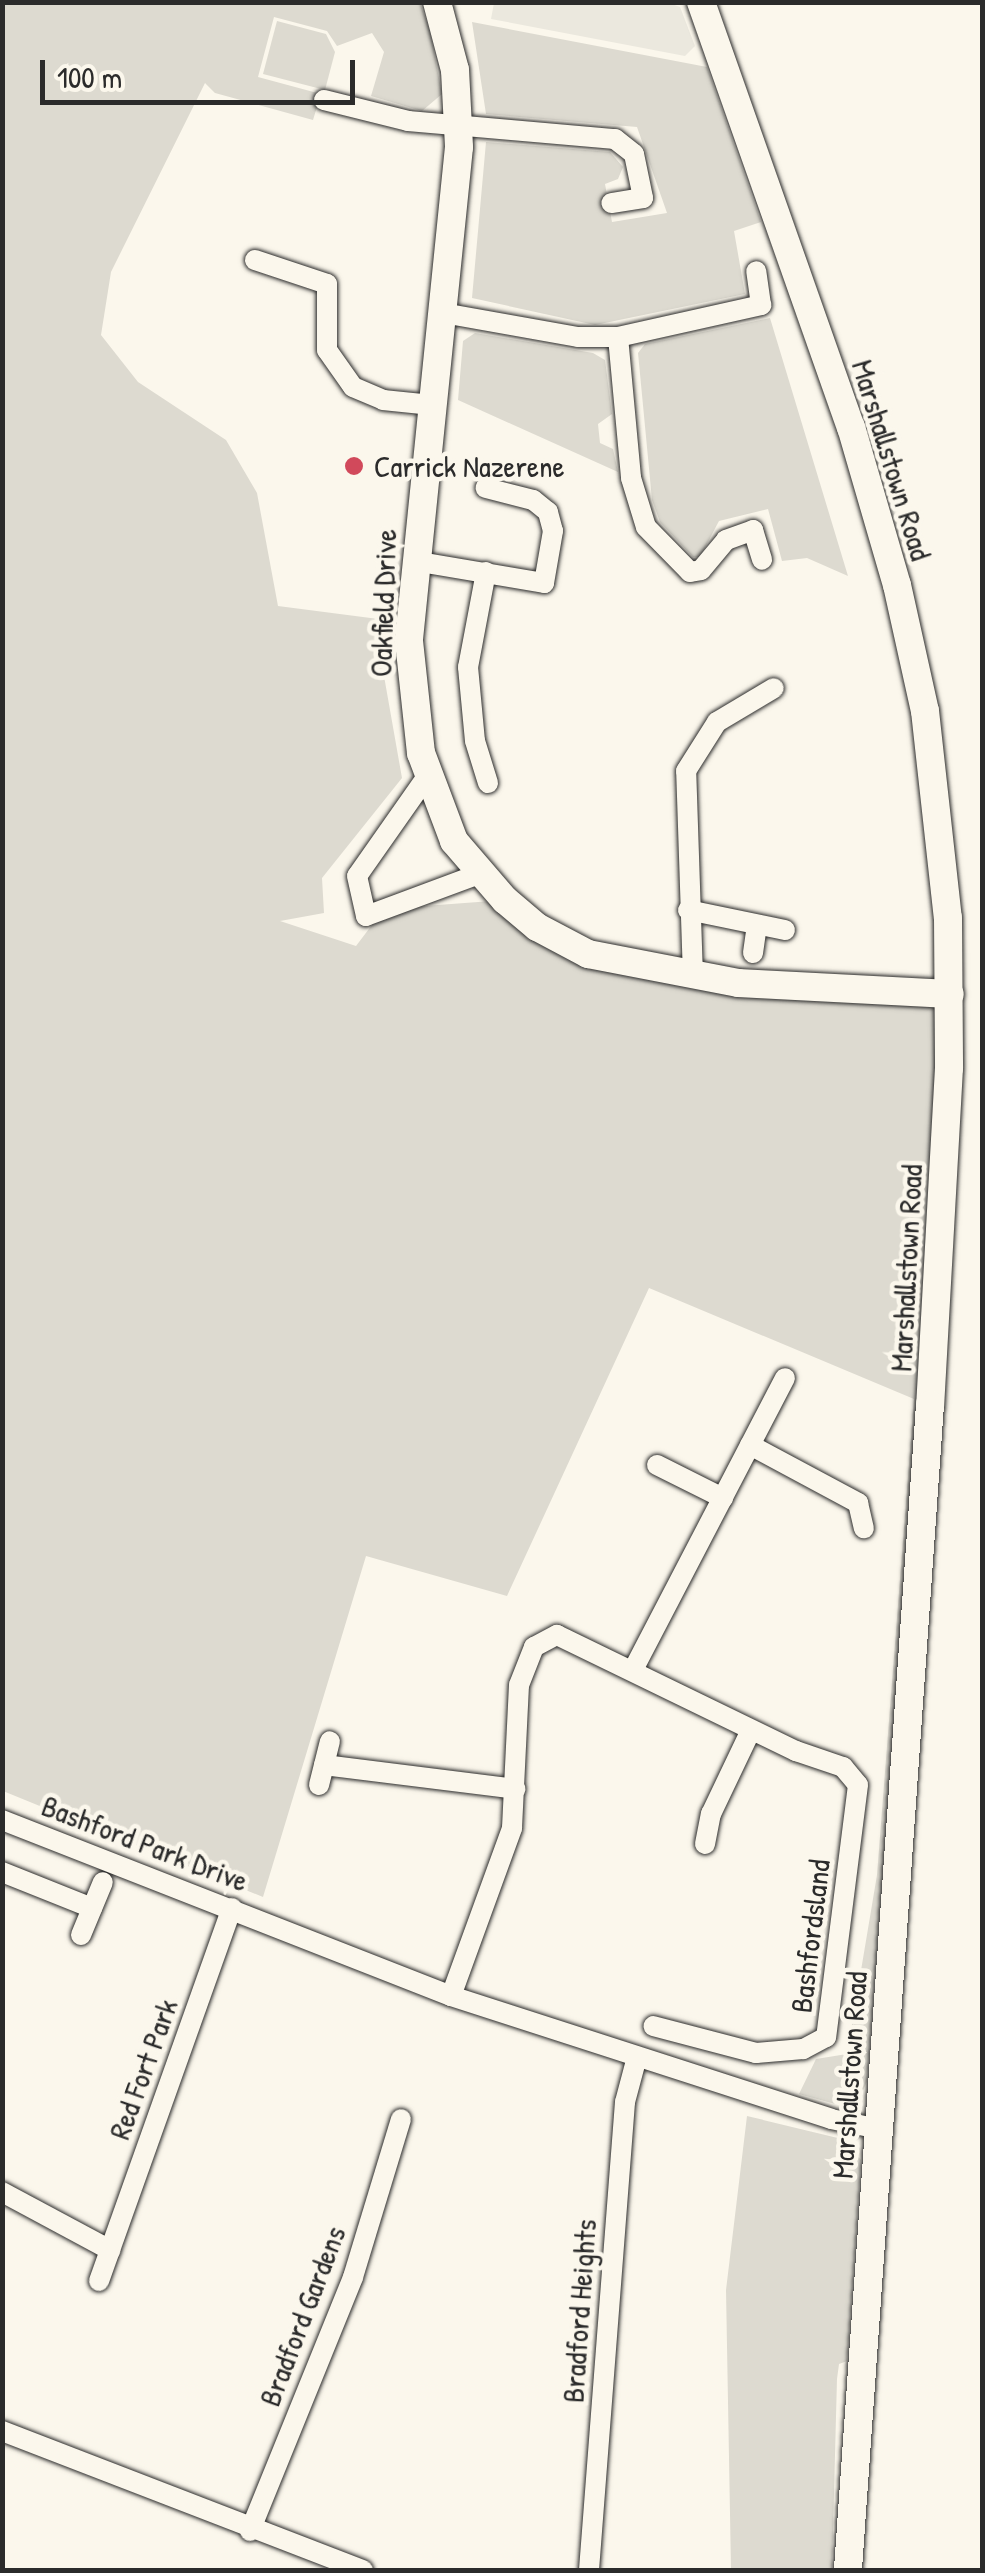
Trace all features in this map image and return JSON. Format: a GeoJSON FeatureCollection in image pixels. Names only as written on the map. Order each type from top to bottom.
{"type":"FeatureCollection","features":[{"type":"Feature","properties":{"kind":"main road","name":"Oakfield Drive"},"geometry":{"type":"LineString","coordinates":[[436,2],[455,70],[460,125],[414,561],[412,702],[428,775],[454,841],[479,874],[556,939],[632,967],[693,978],[950,994]]}},
{"type":"Feature","properties":{"kind":"main road","name":"Marshallstown Road"},"geometry":{"type":"LineString","coordinates":[[701,2],[852,427],[897,584],[927,729],[950,994],[932,1386],[848,2570]]}},
{"type":"Feature","properties":{"kind":"street"},"geometry":{"type":"LineString","coordinates":[[324,100],[408,121],[621,141],[634,154],[642,198],[611,203]]}},
{"type":"Feature","properties":{"kind":"street"},"geometry":{"type":"LineString","coordinates":[[256,260],[327,284],[327,350],[354,387],[377,399],[432,405]]}},
{"type":"Feature","properties":{"kind":"street"},"geometry":{"type":"LineString","coordinates":[[443,313],[578,337],[618,337],[762,305],[756,271]]}},
{"type":"Feature","properties":{"kind":"street"},"geometry":{"type":"LineString","coordinates":[[618,337],[631,478],[646,528],[693,572],[726,540],[753,530],[762,560]]}},
{"type":"Feature","properties":{"kind":"street"},"geometry":{"type":"LineString","coordinates":[[414,561],[544,584],[553,527],[544,506],[486,488]]}},
{"type":"Feature","properties":{"kind":"street"},"geometry":{"type":"LineString","coordinates":[[486,572],[468,667],[475,741],[488,783]]}},
{"type":"Feature","properties":{"kind":"street"},"geometry":{"type":"LineString","coordinates":[[693,978],[683,798],[689,761],[720,718],[774,688]]}},
{"type":"Feature","properties":{"kind":"street"},"geometry":{"type":"LineString","coordinates":[[428,775],[357,876],[366,916],[479,874]]}},
{"type":"Feature","properties":{"kind":"street"},"geometry":{"type":"LineString","coordinates":[[688,910],[785,930]]}},
{"type":"Feature","properties":{"kind":"street"},"geometry":{"type":"LineString","coordinates":[[754,952],[757,924]]}},
{"type":"Feature","properties":{"kind":"street"},"geometry":{"type":"LineString","coordinates":[[634,1670],[785,1378]]}},
{"type":"Feature","properties":{"kind":"street"},"geometry":{"type":"LineString","coordinates":[[750,1445],[858,1503],[864,1528]]}},
{"type":"Feature","properties":{"kind":"street"},"geometry":{"type":"LineString","coordinates":[[657,1465],[723,1498]]}},
{"type":"Feature","properties":{"kind":"street","name":"Bashfordsland"},"geometry":{"type":"LineString","coordinates":[[450,1996],[510,1840],[516,1788],[513,1713],[537,1643],[562,1636],[751,1730],[843,1767],[858,1785],[829,2032],[816,2045],[768,2054],[722,2048],[654,2026]]}},
{"type":"Feature","properties":{"kind":"street"},"geometry":{"type":"LineString","coordinates":[[705,1844],[711,1814],[751,1730]]}},
{"type":"Feature","properties":{"kind":"street"},"geometry":{"type":"LineString","coordinates":[[330,1742],[322,1775],[516,1788]]}},
{"type":"Feature","properties":{"kind":"street","name":"Bashford Park Drive"},"geometry":{"type":"LineString","coordinates":[[2,1820],[450,1996]]}},
{"type":"Feature","properties":{"kind":"street"},"geometry":{"type":"LineString","coordinates":[[2,1872],[92,1908]]}},
{"type":"Feature","properties":{"kind":"street"},"geometry":{"type":"LineString","coordinates":[[81,1935],[103,1882]]}},
{"type":"Feature","properties":{"kind":"street","name":"Red Fort Park"},"geometry":{"type":"LineString","coordinates":[[100,2281],[232,1908]]}},
{"type":"Feature","properties":{"kind":"street"},"geometry":{"type":"LineString","coordinates":[[450,1996],[636,2057],[879,2129]]}},
{"type":"Feature","properties":{"kind":"street","name":"Bradford Heights"},"geometry":{"type":"LineString","coordinates":[[589,2570],[624,2102],[636,2057]]}},
{"type":"Feature","properties":{"kind":"street","name":"Bradford Gardens"},"geometry":{"type":"LineString","coordinates":[[250,2531],[353,2276],[401,2119]]}},
{"type":"Feature","properties":{"kind":"street"},"geometry":{"type":"LineString","coordinates":[[2,2192],[110,2250]]}},
{"type":"Feature","properties":{"kind":"street"},"geometry":{"type":"LineString","coordinates":[[2,2432],[250,2531],[363,2570]]}},
{"type":"Feature","properties":{"kind":"shaded area"},"geometry":{"type":"Polygon","coordinates":[[[2,3],[420,3],[430,31],[442,94],[422,111],[371,96],[384,52],[372,33],[337,46],[327,31],[274,17],[258,77],[321,94],[313,120],[215,93],[205,83],[111,272],[101,335],[138,382],[226,440],[257,493],[278,606],[386,620],[384,676],[402,778],[322,878],[324,913],[280,921],[356,946],[384,909],[505,900],[588,954],[950,994],[867,2081],[860,2098],[846,2107],[799,2094],[816,2059],[847,2054],[877,1875],[914,1399],[649,1288],[507,1596],[366,1556],[263,1897],[3,1791],[2,3]]]}},
{"type":"Feature","properties":{"kind":"shaded area"},"geometry":{"type":"Polygon","coordinates":[[[494,3],[669,3],[680,7],[695,46],[685,56],[491,19],[494,3]]]}},
{"type":"Feature","properties":{"kind":"shaded area"},"geometry":{"type":"Polygon","coordinates":[[[277,21],[326,34],[335,52],[325,90],[263,74],[277,21]]]}},
{"type":"Feature","properties":{"kind":"shaded area"},"geometry":{"type":"Polygon","coordinates":[[[472,22],[707,67],[761,222],[734,231],[745,294],[595,325],[472,298],[486,142],[610,152],[623,167],[618,179],[605,184],[612,222],[667,213],[637,127],[486,114],[472,22]]]}},
{"type":"Feature","properties":{"kind":"shaded area"},"geometry":{"type":"Polygon","coordinates":[[[770,318],[848,576],[807,558],[782,561],[768,509],[719,521],[700,557],[693,557],[660,522],[652,500],[638,353],[645,344],[770,318]]]}},
{"type":"Feature","properties":{"kind":"shaded area"},"geometry":{"type":"Polygon","coordinates":[[[475,333],[593,353],[605,360],[612,414],[598,424],[600,443],[613,449],[618,472],[458,400],[463,341],[475,333]]]}},
{"type":"Feature","properties":{"kind":"shaded area"},"geometry":{"type":"Polygon","coordinates":[[[747,2116],[846,2140],[861,2160],[847,2361],[839,2364],[837,2379],[832,2570],[731,2570],[726,2290],[747,2116]]]}},
{"type":"Feature","properties":{"kind":"place","name":"Carrick Nazerene"},"geometry":{"type":"Point","coordinates":[354,466]}}]}
